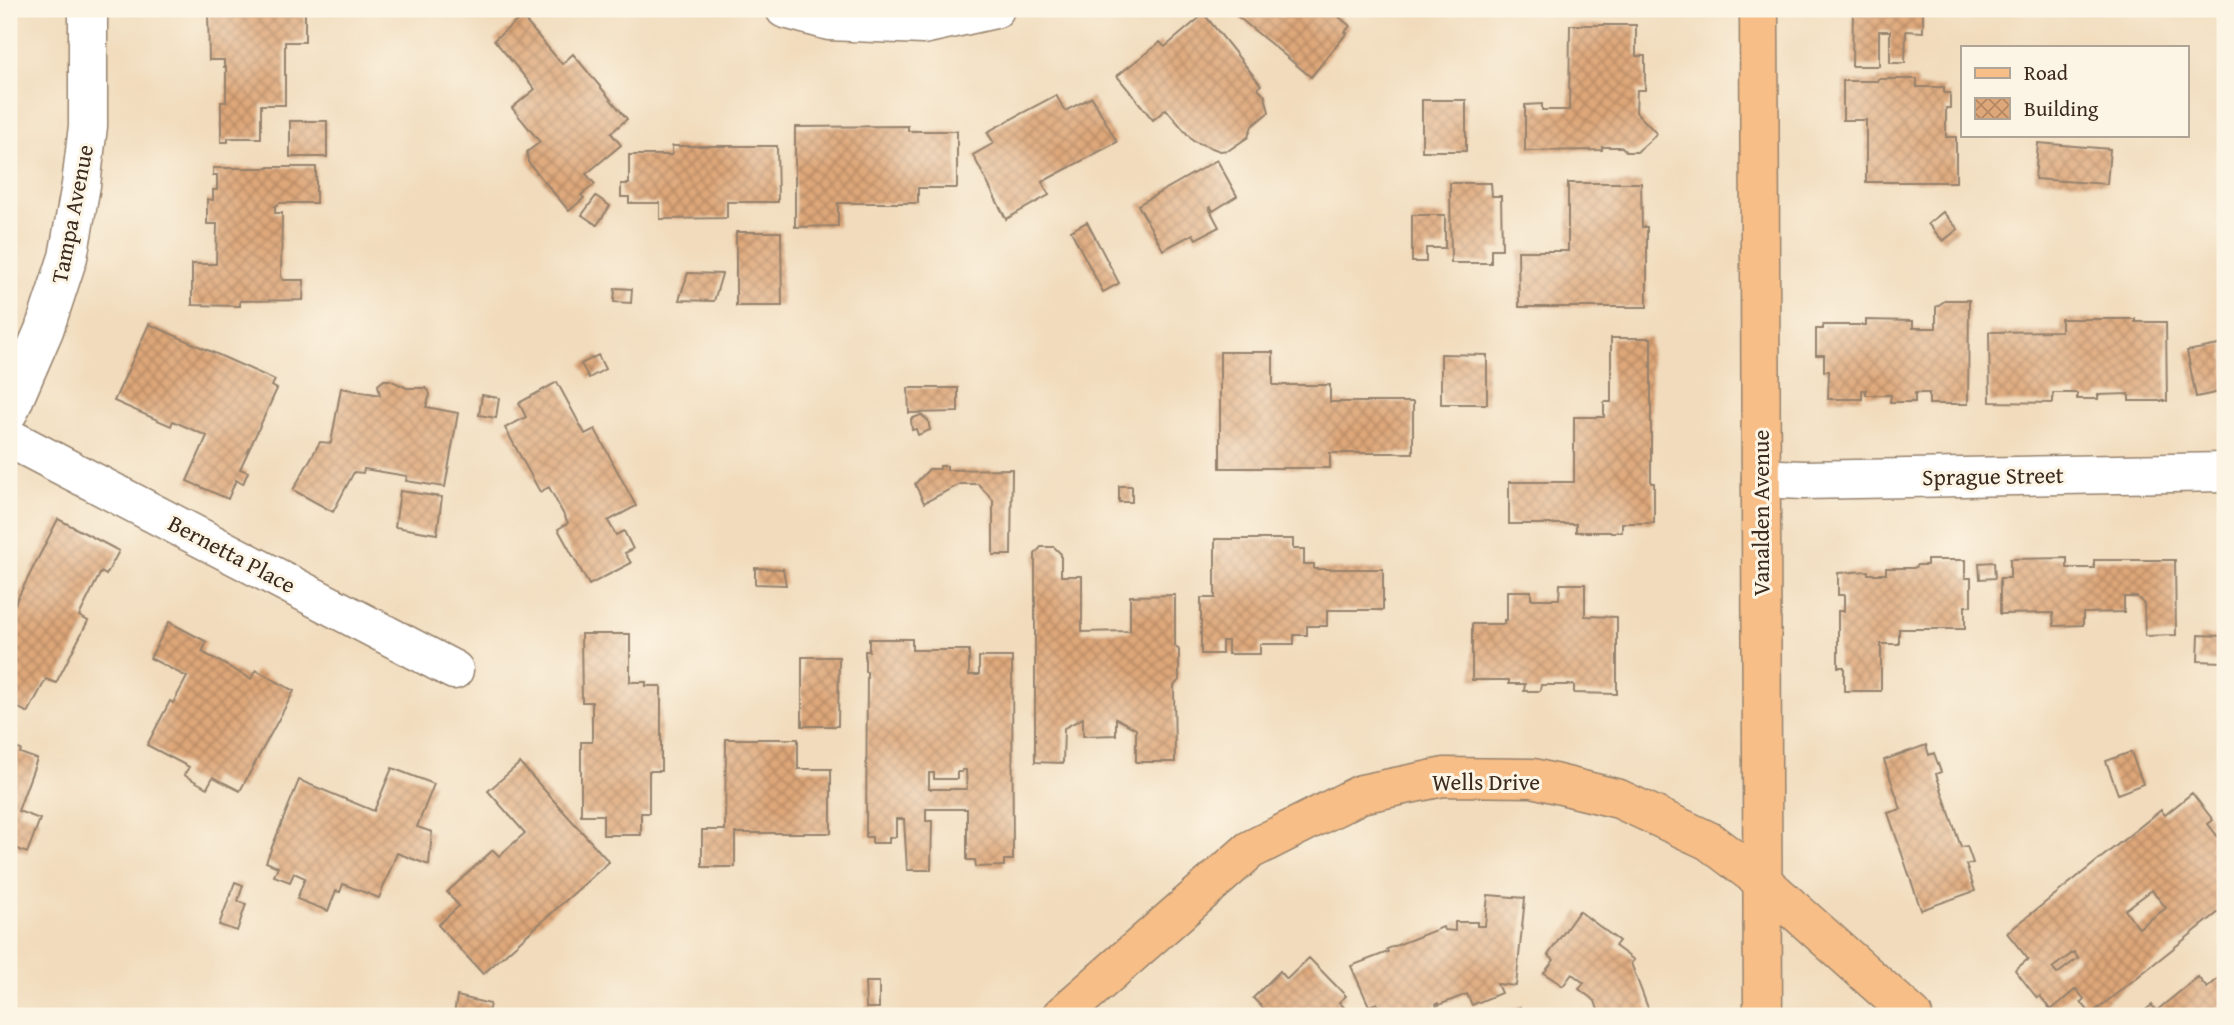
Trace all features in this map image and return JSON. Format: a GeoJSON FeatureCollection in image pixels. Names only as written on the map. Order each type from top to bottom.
{"type":"FeatureCollection","features":[{"type":"Feature","properties":{"kind":"main road","name":"Vanalden Avenue"},"geometry":{"type":"LineString","coordinates":[[1759,9],[1763,1016]]}},
{"type":"Feature","properties":{"kind":"main road","name":"Wells Drive"},"geometry":{"type":"LineString","coordinates":[[1060,1016],[1250,850],[1361,794],[1444,777],[1533,778],[1619,799],[1709,841],[1762,881],[1913,1016]]}},
{"type":"Feature","properties":{"kind":"street","name":"Tampa Avenue"},"geometry":{"type":"LineString","coordinates":[[9,411],[44,330],[68,257],[88,126],[88,9]]}},
{"type":"Feature","properties":{"kind":"street"},"geometry":{"type":"LineString","coordinates":[[785,9],[829,21],[923,24],[995,9]]}},
{"type":"Feature","properties":{"kind":"street","name":"Bernetta Place"},"geometry":{"type":"LineString","coordinates":[[9,438],[454,670]]}},
{"type":"Feature","properties":{"kind":"street","name":"Sprague Street"},"geometry":{"type":"LineString","coordinates":[[1761,478],[1803,480],[2225,472]]}},
{"type":"Feature","properties":{"kind":"building"},"geometry":{"type":"Polygon","coordinates":[[[1344,9],[1338,16],[1350,26],[1311,77],[1231,11],[1344,9]]]}},
{"type":"Feature","properties":{"kind":"building"},"geometry":{"type":"Polygon","coordinates":[[[1853,9],[1923,9],[1923,32],[1906,31],[1905,63],[1890,63],[1890,31],[1879,31],[1879,66],[1852,66],[1853,9]]]}},
{"type":"Feature","properties":{"kind":"building"},"geometry":{"type":"Polygon","coordinates":[[[208,10],[305,11],[305,42],[285,42],[285,105],[261,105],[261,138],[228,138],[228,142],[221,142],[221,102],[226,102],[226,67],[224,60],[209,60],[208,10]]]}},
{"type":"Feature","properties":{"kind":"building"},"geometry":{"type":"Polygon","coordinates":[[[1204,14],[1261,85],[1258,88],[1265,96],[1269,112],[1252,126],[1248,137],[1229,150],[1220,151],[1193,141],[1166,109],[1153,120],[1117,76],[1160,42],[1165,47],[1204,14]]]}},
{"type":"Feature","properties":{"kind":"building"},"geometry":{"type":"Polygon","coordinates":[[[522,17],[562,64],[573,54],[627,119],[611,133],[621,145],[586,174],[595,184],[581,195],[584,198],[569,211],[528,162],[527,152],[540,142],[512,108],[535,89],[494,40],[522,17]]]}},
{"type":"Feature","properties":{"kind":"building"},"geometry":{"type":"Polygon","coordinates":[[[1570,25],[1636,25],[1636,56],[1645,56],[1645,90],[1637,90],[1636,112],[1657,134],[1637,152],[1627,152],[1622,147],[1602,147],[1602,150],[1525,151],[1525,105],[1542,104],[1542,110],[1569,110],[1570,25]]]}},
{"type":"Feature","properties":{"kind":"building"},"geometry":{"type":"Polygon","coordinates":[[[1917,79],[1917,87],[1944,87],[1944,93],[1950,93],[1950,108],[1946,108],[1946,137],[1956,137],[1956,182],[1866,182],[1866,120],[1843,120],[1843,81],[1917,79]]]}},
{"type":"Feature","properties":{"kind":"building"},"geometry":{"type":"Polygon","coordinates":[[[1056,95],[1065,111],[1092,97],[1117,142],[1042,182],[1049,195],[1006,219],[973,155],[994,143],[987,132],[1056,95]]]}},
{"type":"Feature","properties":{"kind":"building"},"geometry":{"type":"Polygon","coordinates":[[[1422,100],[1466,100],[1466,151],[1422,151],[1422,100]]]}},
{"type":"Feature","properties":{"kind":"building"},"geometry":{"type":"Polygon","coordinates":[[[290,121],[327,121],[327,157],[290,157],[290,121]]]}},
{"type":"Feature","properties":{"kind":"building"},"geometry":{"type":"Polygon","coordinates":[[[908,126],[908,131],[957,131],[957,188],[918,188],[918,203],[838,203],[838,226],[795,227],[795,127],[908,126]]]}},
{"type":"Feature","properties":{"kind":"building"},"geometry":{"type":"Polygon","coordinates":[[[2038,143],[2110,149],[2107,184],[2035,179],[2038,143]]]}},
{"type":"Feature","properties":{"kind":"building"},"geometry":{"type":"Polygon","coordinates":[[[672,146],[777,146],[778,202],[727,202],[727,218],[660,219],[660,203],[629,203],[629,197],[621,197],[621,184],[629,184],[629,155],[672,155],[672,146]]]}},
{"type":"Feature","properties":{"kind":"building"},"geometry":{"type":"Polygon","coordinates":[[[1217,160],[1237,196],[1213,211],[1209,208],[1219,227],[1196,239],[1193,234],[1163,250],[1138,205],[1217,160]]]}},
{"type":"Feature","properties":{"kind":"building"},"geometry":{"type":"Polygon","coordinates":[[[316,167],[316,203],[280,203],[275,206],[275,213],[282,213],[281,276],[283,280],[304,280],[303,300],[240,301],[240,306],[192,305],[192,264],[216,264],[217,224],[207,224],[207,199],[213,200],[213,190],[217,190],[217,175],[213,175],[213,168],[316,167]]]}},
{"type":"Feature","properties":{"kind":"building"},"geometry":{"type":"Polygon","coordinates":[[[1450,183],[1491,183],[1492,196],[1501,196],[1502,249],[1491,249],[1491,263],[1451,263],[1450,183]]]}},
{"type":"Feature","properties":{"kind":"building"},"geometry":{"type":"Polygon","coordinates":[[[1568,183],[1641,183],[1642,227],[1647,227],[1647,307],[1519,307],[1518,251],[1568,251],[1568,183]]]}},
{"type":"Feature","properties":{"kind":"building"},"geometry":{"type":"Polygon","coordinates":[[[596,196],[610,206],[597,225],[582,215],[596,196]]]}},
{"type":"Feature","properties":{"kind":"building"},"geometry":{"type":"Polygon","coordinates":[[[1943,212],[1958,229],[1943,241],[1928,224],[1943,212]]]}},
{"type":"Feature","properties":{"kind":"building"},"geometry":{"type":"Polygon","coordinates":[[[1412,215],[1445,215],[1445,248],[1426,248],[1426,262],[1412,262],[1412,215]]]}},
{"type":"Feature","properties":{"kind":"building"},"geometry":{"type":"Polygon","coordinates":[[[1087,222],[1119,283],[1103,292],[1071,231],[1087,222]]]}},
{"type":"Feature","properties":{"kind":"building"},"geometry":{"type":"Polygon","coordinates":[[[736,232],[781,232],[782,306],[736,306],[736,232]]]}},
{"type":"Feature","properties":{"kind":"building"},"geometry":{"type":"Polygon","coordinates":[[[688,273],[722,274],[714,301],[679,300],[688,273]]]}},
{"type":"Feature","properties":{"kind":"building"},"geometry":{"type":"Polygon","coordinates":[[[615,288],[632,289],[631,303],[614,302],[615,288]]]}},
{"type":"Feature","properties":{"kind":"building"},"geometry":{"type":"Polygon","coordinates":[[[1946,300],[1969,300],[1968,404],[1929,404],[1929,393],[1915,393],[1915,402],[1890,402],[1891,395],[1866,395],[1866,390],[1862,390],[1862,399],[1828,399],[1829,371],[1824,371],[1824,355],[1816,355],[1816,329],[1823,329],[1823,325],[1866,325],[1866,320],[1913,321],[1913,328],[1936,328],[1936,307],[1946,300]]]}},
{"type":"Feature","properties":{"kind":"building"},"geometry":{"type":"Polygon","coordinates":[[[2061,319],[2135,319],[2135,322],[2166,322],[2167,401],[2129,401],[2129,394],[2077,399],[2077,393],[2053,393],[2053,403],[1990,402],[1989,332],[2061,331],[2061,319]]]}},
{"type":"Feature","properties":{"kind":"building"},"geometry":{"type":"Polygon","coordinates":[[[149,324],[275,380],[272,386],[277,389],[240,469],[248,472],[243,484],[236,480],[228,499],[187,481],[207,436],[173,421],[171,426],[114,401],[149,324]]]}},
{"type":"Feature","properties":{"kind":"building"},"geometry":{"type":"Polygon","coordinates":[[[1611,338],[1651,338],[1651,483],[1654,483],[1654,523],[1622,523],[1622,532],[1576,532],[1576,524],[1509,524],[1509,482],[1574,482],[1574,417],[1604,417],[1604,402],[1611,402],[1611,338]]]}},
{"type":"Feature","properties":{"kind":"building"},"geometry":{"type":"Polygon","coordinates":[[[2224,344],[2225,391],[2196,397],[2187,351],[2224,344]]]}},
{"type":"Feature","properties":{"kind":"building"},"geometry":{"type":"Polygon","coordinates":[[[1220,352],[1273,352],[1273,385],[1330,385],[1330,402],[1413,402],[1413,453],[1330,453],[1330,468],[1220,468],[1220,352]]]}},
{"type":"Feature","properties":{"kind":"building"},"geometry":{"type":"Polygon","coordinates":[[[1441,354],[1487,355],[1487,404],[1441,404],[1441,354]]]}},
{"type":"Feature","properties":{"kind":"building"},"geometry":{"type":"Polygon","coordinates":[[[598,355],[605,369],[589,378],[581,364],[598,355]]]}},
{"type":"Feature","properties":{"kind":"building"},"geometry":{"type":"Polygon","coordinates":[[[384,380],[407,388],[425,388],[430,395],[426,407],[458,413],[445,487],[406,481],[407,476],[364,469],[363,473],[354,472],[333,512],[293,490],[320,442],[331,443],[341,388],[380,395],[378,385],[384,380]]]}},
{"type":"Feature","properties":{"kind":"building"},"geometry":{"type":"Polygon","coordinates":[[[557,382],[585,434],[595,429],[636,506],[608,521],[616,535],[624,531],[633,549],[625,553],[631,563],[589,585],[558,529],[568,523],[549,487],[540,492],[505,428],[526,417],[519,403],[557,382]]]}},
{"type":"Feature","properties":{"kind":"building"},"geometry":{"type":"Polygon","coordinates":[[[908,388],[958,388],[958,412],[909,413],[908,388]]]}},
{"type":"Feature","properties":{"kind":"building"},"geometry":{"type":"Polygon","coordinates":[[[482,395],[499,398],[496,418],[479,415],[482,395]]]}},
{"type":"Feature","properties":{"kind":"building"},"geometry":{"type":"Polygon","coordinates":[[[921,415],[928,420],[930,430],[918,435],[916,429],[912,430],[911,419],[921,415]]]}},
{"type":"Feature","properties":{"kind":"building"},"geometry":{"type":"Polygon","coordinates":[[[940,466],[947,466],[947,470],[1012,469],[1011,555],[993,555],[993,500],[978,484],[960,484],[924,503],[915,484],[929,469],[940,469],[940,466]]]}},
{"type":"Feature","properties":{"kind":"building"},"geometry":{"type":"Polygon","coordinates":[[[1119,486],[1132,486],[1132,502],[1119,502],[1119,486]]]}},
{"type":"Feature","properties":{"kind":"building"},"geometry":{"type":"Polygon","coordinates":[[[400,491],[442,497],[437,534],[395,527],[400,491]]]}},
{"type":"Feature","properties":{"kind":"building"},"geometry":{"type":"Polygon","coordinates":[[[58,519],[119,551],[106,575],[101,572],[79,616],[88,621],[56,683],[46,679],[28,713],[9,703],[9,615],[58,519]]]}},
{"type":"Feature","properties":{"kind":"building"},"geometry":{"type":"Polygon","coordinates":[[[1215,539],[1293,539],[1293,549],[1304,549],[1304,564],[1314,564],[1314,569],[1383,569],[1383,610],[1327,610],[1327,626],[1307,626],[1307,635],[1294,635],[1294,644],[1260,644],[1260,654],[1228,654],[1228,641],[1222,641],[1222,654],[1201,654],[1201,598],[1215,598],[1215,539]]]}},
{"type":"Feature","properties":{"kind":"building"},"geometry":{"type":"Polygon","coordinates":[[[1041,547],[1054,547],[1061,554],[1061,576],[1082,576],[1082,632],[1130,631],[1130,596],[1175,595],[1175,646],[1179,650],[1179,680],[1174,686],[1175,762],[1136,762],[1136,729],[1116,718],[1116,735],[1083,736],[1083,718],[1064,728],[1063,763],[1035,762],[1035,554],[1041,547]]]}},
{"type":"Feature","properties":{"kind":"building"},"geometry":{"type":"Polygon","coordinates":[[[2067,558],[2067,568],[2094,568],[2094,560],[2175,560],[2176,635],[2145,636],[2144,604],[2137,597],[2124,597],[2124,612],[2083,613],[2083,625],[2054,626],[2053,613],[2000,614],[2000,578],[2010,578],[2010,559],[2067,558]]]}},
{"type":"Feature","properties":{"kind":"building"},"geometry":{"type":"Polygon","coordinates":[[[1927,560],[1965,560],[1965,578],[1971,578],[1971,606],[1965,606],[1965,629],[1899,629],[1899,644],[1881,644],[1881,691],[1844,691],[1844,667],[1838,667],[1838,611],[1844,611],[1844,595],[1838,595],[1838,573],[1868,571],[1868,574],[1886,574],[1886,568],[1914,568],[1917,565],[1927,565],[1927,560]]]}},
{"type":"Feature","properties":{"kind":"building"},"geometry":{"type":"Polygon","coordinates":[[[1994,562],[1995,578],[1980,579],[1979,563],[1994,562]]]}},
{"type":"Feature","properties":{"kind":"building"},"geometry":{"type":"Polygon","coordinates":[[[755,568],[783,569],[786,585],[755,584],[755,568]]]}},
{"type":"Feature","properties":{"kind":"building"},"geometry":{"type":"Polygon","coordinates":[[[1560,584],[1585,584],[1585,616],[1617,617],[1617,694],[1574,693],[1574,685],[1541,685],[1540,691],[1524,691],[1525,684],[1509,684],[1509,680],[1472,680],[1472,624],[1504,624],[1504,620],[1507,620],[1507,591],[1531,591],[1531,599],[1559,599],[1560,584]]]}},
{"type":"Feature","properties":{"kind":"building"},"geometry":{"type":"Polygon","coordinates":[[[169,622],[207,642],[202,652],[251,679],[256,670],[294,691],[240,791],[213,777],[207,788],[184,775],[189,767],[147,745],[170,701],[173,703],[187,677],[150,658],[169,622]]]}},
{"type":"Feature","properties":{"kind":"building"},"geometry":{"type":"Polygon","coordinates":[[[581,634],[630,634],[630,682],[661,686],[661,771],[649,771],[649,813],[641,813],[641,835],[603,835],[603,815],[581,815],[581,742],[592,742],[592,702],[582,702],[581,634]]]}},
{"type":"Feature","properties":{"kind":"building"},"geometry":{"type":"Polygon","coordinates":[[[2199,635],[2223,636],[2222,662],[2198,661],[2199,635]]]}},
{"type":"Feature","properties":{"kind":"building"},"geometry":{"type":"Polygon","coordinates":[[[869,639],[912,639],[912,650],[969,650],[969,675],[979,675],[979,657],[1012,657],[1013,860],[1004,860],[1004,866],[976,867],[975,860],[967,860],[967,809],[926,809],[926,821],[932,821],[931,870],[907,870],[904,819],[896,819],[896,837],[889,837],[889,843],[872,843],[872,837],[866,837],[865,651],[869,651],[869,639]],[[966,770],[957,772],[957,779],[934,779],[934,773],[929,773],[929,789],[967,789],[966,770]]]}},
{"type":"Feature","properties":{"kind":"building"},"geometry":{"type":"Polygon","coordinates":[[[802,657],[839,657],[838,726],[802,726],[802,657]]]}},
{"type":"Feature","properties":{"kind":"building"},"geometry":{"type":"Polygon","coordinates":[[[726,739],[798,739],[798,769],[831,769],[831,833],[735,833],[735,867],[702,867],[702,830],[725,830],[726,739]]]}},
{"type":"Feature","properties":{"kind":"building"},"geometry":{"type":"Polygon","coordinates":[[[9,745],[21,750],[20,753],[37,759],[18,811],[40,819],[27,853],[9,845],[9,745]]]}},
{"type":"Feature","properties":{"kind":"building"},"geometry":{"type":"Polygon","coordinates":[[[1926,745],[1929,755],[1934,753],[1941,772],[1936,774],[1961,847],[1967,846],[1973,863],[1966,865],[1975,891],[1921,910],[1888,813],[1901,809],[1884,760],[1926,745]]]}},
{"type":"Feature","properties":{"kind":"building"},"geometry":{"type":"Polygon","coordinates":[[[2131,752],[2143,784],[2118,794],[2106,761],[2131,752]]]}},
{"type":"Feature","properties":{"kind":"building"},"geometry":{"type":"Polygon","coordinates":[[[520,763],[609,862],[483,974],[438,925],[459,906],[447,892],[493,850],[499,856],[525,833],[488,791],[520,763]]]}},
{"type":"Feature","properties":{"kind":"building"},"geometry":{"type":"Polygon","coordinates":[[[392,768],[434,784],[417,827],[432,832],[429,865],[397,853],[379,898],[343,884],[340,892],[336,891],[328,911],[297,899],[305,878],[294,873],[290,882],[274,876],[278,867],[266,862],[299,780],[374,811],[392,768]]]}},
{"type":"Feature","properties":{"kind":"building"},"geometry":{"type":"Polygon","coordinates":[[[2192,793],[2213,820],[2208,824],[2225,846],[2225,907],[2091,1014],[2081,1002],[2084,999],[2076,989],[2051,1010],[2040,996],[2037,998],[2015,970],[2028,959],[2007,933],[2161,810],[2165,815],[2192,793]],[[2152,890],[2125,910],[2139,928],[2166,908],[2152,890]],[[2074,952],[2052,968],[2057,974],[2078,958],[2074,952]]]}},
{"type":"Feature","properties":{"kind":"building"},"geometry":{"type":"Polygon","coordinates":[[[235,882],[243,885],[238,901],[246,904],[237,931],[219,925],[235,882]]]}},
{"type":"Feature","properties":{"kind":"building"},"geometry":{"type":"Polygon","coordinates":[[[1488,895],[1525,898],[1516,986],[1497,984],[1501,993],[1472,1005],[1467,994],[1439,1005],[1438,1003],[1436,1004],[1440,1016],[1395,1016],[1392,1008],[1381,1013],[1377,1003],[1369,1006],[1351,966],[1443,927],[1444,930],[1455,931],[1455,922],[1477,922],[1477,926],[1485,926],[1488,895]]]}},
{"type":"Feature","properties":{"kind":"building"},"geometry":{"type":"Polygon","coordinates":[[[1579,911],[1619,941],[1615,946],[1634,960],[1631,963],[1651,1016],[1600,1016],[1595,1001],[1579,989],[1584,983],[1572,974],[1563,986],[1544,973],[1554,960],[1548,955],[1579,911]]]}},
{"type":"Feature","properties":{"kind":"building"},"geometry":{"type":"Polygon","coordinates":[[[1309,958],[1346,996],[1339,1002],[1352,1016],[1271,1016],[1253,998],[1280,971],[1287,979],[1309,958]]]}},
{"type":"Feature","properties":{"kind":"building"},"geometry":{"type":"Polygon","coordinates":[[[2225,973],[2225,1016],[2138,1016],[2152,1005],[2156,1011],[2198,977],[2207,988],[2225,973]]]}},
{"type":"Feature","properties":{"kind":"building"},"geometry":{"type":"Polygon","coordinates":[[[865,982],[879,982],[879,1008],[866,1008],[865,982]]]}},
{"type":"Feature","properties":{"kind":"building"},"geometry":{"type":"Polygon","coordinates":[[[457,996],[490,1004],[487,1016],[454,1014],[457,996]]]}},
{"type":"Feature","properties":{"kind":"building"},"geometry":{"type":"Polygon","coordinates":[[[1520,1007],[1522,1016],[1491,1016],[1520,1007]]]}}]}
